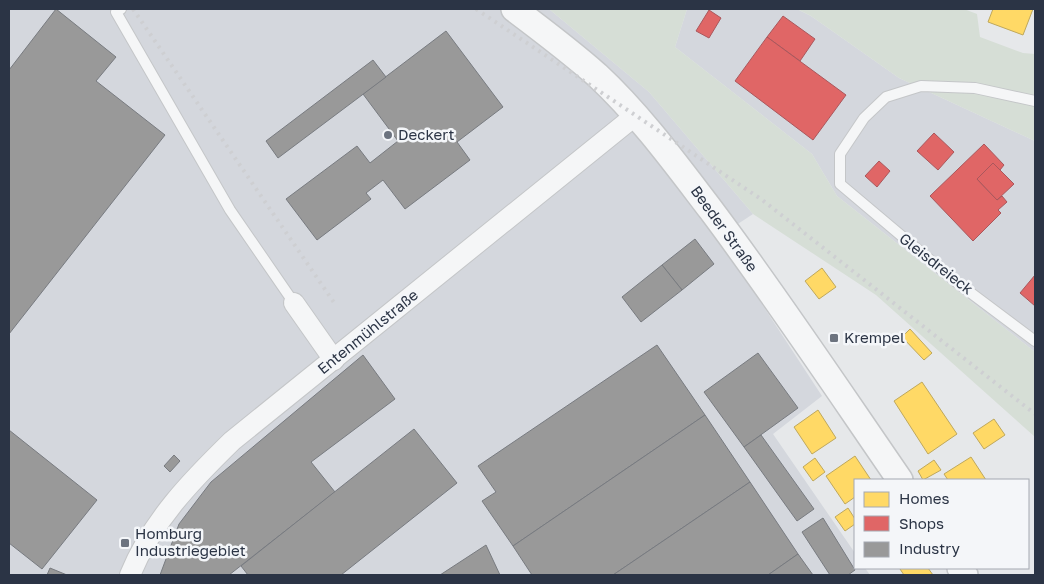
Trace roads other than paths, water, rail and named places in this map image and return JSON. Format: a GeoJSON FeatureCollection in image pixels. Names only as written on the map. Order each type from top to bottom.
{"type":"FeatureCollection","features":[{"type":"Feature","properties":{"kind":"street","name":"Beeder Straße"},"geometry":{"type":"LineString","coordinates":[[514,9],[590,69],[636,116],[667,152],[742,252],[899,479]]}},
{"type":"Feature","properties":{"kind":"street","name":"Entenmühlstraße"},"geometry":{"type":"LineString","coordinates":[[130,575],[136,560],[161,517],[192,479],[232,441],[636,116]]}},
{"type":"Feature","properties":{"kind":"street"},"geometry":{"type":"LineString","coordinates":[[294,303],[334,360]]}},
{"type":"Feature","properties":{"kind":"lane"},"geometry":{"type":"LineString","coordinates":[[121,9],[116,12],[230,210],[294,303]]}},
{"type":"Feature","properties":{"kind":"lane","name":"Gleisdreieck"},"geometry":{"type":"LineString","coordinates":[[1035,101],[975,88],[921,86],[886,97],[864,118],[840,154],[840,184],[940,269],[1035,341]]}},
{"type":"Feature","properties":{"kind":"railway"},"geometry":{"type":"LineString","coordinates":[[133,9],[335,304]]}},
{"type":"Feature","properties":{"kind":"railway"},"geometry":{"type":"LineString","coordinates":[[476,9],[761,199],[1035,414]]}},
{"type":"Feature","properties":{"kind":"place","name":"Deckert"},"geometry":{"type":"Point","coordinates":[388,135]}},
{"type":"Feature","properties":{"kind":"place","name":"Krempel"},"geometry":{"type":"Point","coordinates":[834,338]}},
{"type":"Feature","properties":{"kind":"place","name":"Homburg Industriegebiet"},"geometry":{"type":"Point","coordinates":[125,543]}}]}
